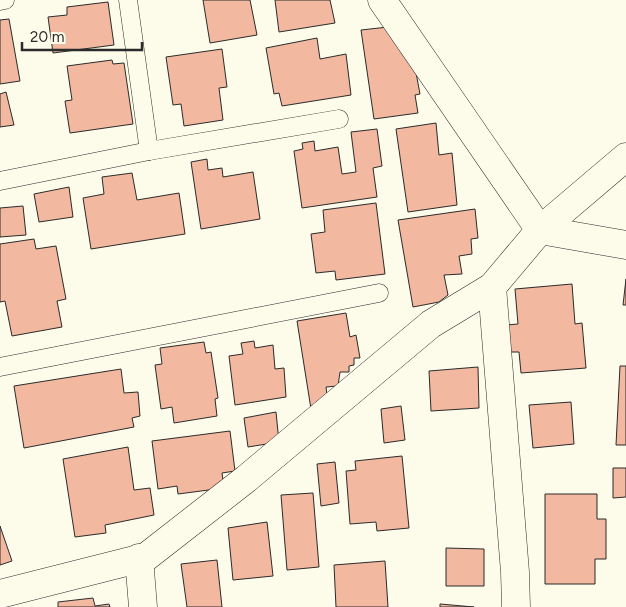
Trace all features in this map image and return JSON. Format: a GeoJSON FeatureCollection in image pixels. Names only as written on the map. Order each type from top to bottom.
{"type":"FeatureCollection","features":[{"type":"Feature","properties":{"kind":"street"},"geometry":{"type":"LineString","coordinates":[[382,0],[540,230],[626,245]]}},
{"type":"Feature","properties":{"kind":"street"},"geometry":{"type":"LineString","coordinates":[[0,594],[146,557],[246,479],[431,324],[492,287],[540,230],[626,157]]}},
{"type":"Feature","properties":{"kind":"street"},"geometry":{"type":"LineString","coordinates":[[492,287],[515,572],[516,607]]}},
{"type":"Feature","properties":{"kind":"street"},"geometry":{"type":"LineString","coordinates":[[139,558],[143,607]]}},
{"type":"Feature","properties":{"kind":"lane"},"geometry":{"type":"LineString","coordinates":[[0,1],[5,0]]}},
{"type":"Feature","properties":{"kind":"lane"},"geometry":{"type":"LineString","coordinates":[[128,0],[149,151]]}},
{"type":"Feature","properties":{"kind":"lane"},"geometry":{"type":"LineString","coordinates":[[0,181],[149,151],[339,119]]}},
{"type":"Feature","properties":{"kind":"lane"},"geometry":{"type":"LineString","coordinates":[[0,367],[379,293]]}},
{"type":"Feature","properties":{"kind":"building"},"geometry":{"type":"Polygon","coordinates":[[[203,0],[250,0],[257,35],[210,43],[203,0]]]}},
{"type":"Feature","properties":{"kind":"building"},"geometry":{"type":"Polygon","coordinates":[[[275,0],[330,0],[335,23],[279,32],[275,0]]]}},
{"type":"Feature","properties":{"kind":"building"},"geometry":{"type":"Polygon","coordinates":[[[108,2],[114,45],[53,53],[48,17],[67,15],[67,7],[108,2]]]}},
{"type":"Feature","properties":{"kind":"building"},"geometry":{"type":"Polygon","coordinates":[[[9,19],[20,81],[0,84],[0,20],[9,19]]]}},
{"type":"Feature","properties":{"kind":"building"},"geometry":{"type":"Polygon","coordinates":[[[397,26],[411,46],[420,94],[415,95],[418,113],[374,119],[361,30],[397,26]]]}},
{"type":"Feature","properties":{"kind":"building"},"geometry":{"type":"Polygon","coordinates":[[[317,38],[320,59],[346,54],[351,95],[282,106],[279,93],[274,94],[266,48],[317,38]]]}},
{"type":"Feature","properties":{"kind":"building"},"geometry":{"type":"Polygon","coordinates":[[[222,49],[227,87],[219,88],[223,120],[184,126],[181,104],[173,105],[166,57],[222,49]]]}},
{"type":"Feature","properties":{"kind":"building"},"geometry":{"type":"Polygon","coordinates":[[[112,60],[113,64],[124,63],[133,124],[70,133],[65,101],[72,100],[67,66],[112,60]]]}},
{"type":"Feature","properties":{"kind":"building"},"geometry":{"type":"Polygon","coordinates":[[[6,92],[14,125],[0,127],[0,94],[6,92]]]}},
{"type":"Feature","properties":{"kind":"building"},"geometry":{"type":"Polygon","coordinates":[[[436,123],[439,155],[452,153],[457,205],[408,212],[396,129],[436,123]]]}},
{"type":"Feature","properties":{"kind":"building"},"geometry":{"type":"Polygon","coordinates":[[[377,129],[382,166],[373,168],[377,197],[302,208],[294,151],[303,149],[302,143],[314,141],[315,151],[338,147],[342,174],[356,172],[351,132],[377,129]]]}},
{"type":"Feature","properties":{"kind":"building"},"geometry":{"type":"Polygon","coordinates":[[[207,159],[208,170],[222,168],[223,177],[253,172],[260,219],[201,229],[191,162],[207,159]]]}},
{"type":"Feature","properties":{"kind":"building"},"geometry":{"type":"Polygon","coordinates":[[[132,173],[137,200],[179,193],[185,234],[91,249],[83,198],[104,194],[102,177],[132,173]]]}},
{"type":"Feature","properties":{"kind":"building"},"geometry":{"type":"Polygon","coordinates":[[[69,187],[73,217],[39,222],[34,194],[69,187]]]}},
{"type":"Feature","properties":{"kind":"building"},"geometry":{"type":"Polygon","coordinates":[[[376,203],[385,274],[336,280],[335,271],[316,273],[311,234],[325,232],[323,210],[376,203]]]}},
{"type":"Feature","properties":{"kind":"building"},"geometry":{"type":"Polygon","coordinates":[[[23,206],[26,235],[0,237],[0,208],[23,206]]]}},
{"type":"Feature","properties":{"kind":"building"},"geometry":{"type":"Polygon","coordinates":[[[475,209],[478,238],[471,239],[472,254],[459,256],[462,274],[444,275],[448,295],[439,302],[413,307],[398,220],[475,209]]]}},
{"type":"Feature","properties":{"kind":"building"},"geometry":{"type":"Polygon","coordinates":[[[34,239],[36,249],[56,246],[66,299],[57,301],[62,327],[12,336],[5,301],[0,302],[0,244],[34,239]]]}},
{"type":"Feature","properties":{"kind":"building"},"geometry":{"type":"Polygon","coordinates":[[[626,279],[626,305],[623,305],[626,279]]]}},
{"type":"Feature","properties":{"kind":"building"},"geometry":{"type":"Polygon","coordinates":[[[572,284],[575,324],[582,323],[586,368],[521,373],[519,352],[510,352],[507,325],[518,324],[515,289],[572,284]]]}},
{"type":"Feature","properties":{"kind":"building"},"geometry":{"type":"Polygon","coordinates":[[[346,313],[350,337],[356,335],[360,358],[354,358],[354,365],[349,366],[349,372],[340,372],[338,386],[326,387],[328,403],[311,409],[297,321],[346,313]]]}},
{"type":"Feature","properties":{"kind":"building"},"geometry":{"type":"Polygon","coordinates":[[[254,341],[255,348],[273,345],[275,369],[284,368],[286,397],[235,405],[229,356],[243,354],[241,343],[254,341]]]}},
{"type":"Feature","properties":{"kind":"building"},"geometry":{"type":"Polygon","coordinates":[[[204,342],[206,353],[211,352],[218,398],[215,399],[217,416],[174,423],[172,407],[161,409],[155,365],[162,364],[160,348],[204,342]]]}},
{"type":"Feature","properties":{"kind":"building"},"geometry":{"type":"Polygon","coordinates":[[[620,366],[626,366],[626,445],[616,445],[620,366]]]}},
{"type":"Feature","properties":{"kind":"building"},"geometry":{"type":"Polygon","coordinates":[[[478,367],[479,408],[431,411],[429,371],[478,367]]]}},
{"type":"Feature","properties":{"kind":"building"},"geometry":{"type":"Polygon","coordinates":[[[121,369],[124,393],[138,392],[140,416],[132,418],[134,427],[24,448],[14,386],[121,369]]]}},
{"type":"Feature","properties":{"kind":"building"},"geometry":{"type":"Polygon","coordinates":[[[571,402],[574,444],[533,448],[529,405],[571,402]]]}},
{"type":"Feature","properties":{"kind":"building"},"geometry":{"type":"Polygon","coordinates":[[[401,406],[405,440],[384,443],[381,409],[401,406]]]}},
{"type":"Feature","properties":{"kind":"building"},"geometry":{"type":"Polygon","coordinates":[[[276,412],[279,442],[248,447],[244,418],[276,412]]]}},
{"type":"Feature","properties":{"kind":"building"},"geometry":{"type":"Polygon","coordinates":[[[230,431],[235,471],[222,473],[224,488],[178,494],[177,486],[158,489],[152,441],[230,431]]]}},
{"type":"Feature","properties":{"kind":"building"},"geometry":{"type":"Polygon","coordinates":[[[128,447],[134,490],[150,488],[154,515],[105,525],[106,533],[75,537],[63,459],[128,447]]]}},
{"type":"Feature","properties":{"kind":"building"},"geometry":{"type":"Polygon","coordinates":[[[402,456],[409,528],[377,531],[376,522],[350,524],[346,471],[356,470],[355,461],[402,456]]]}},
{"type":"Feature","properties":{"kind":"building"},"geometry":{"type":"Polygon","coordinates":[[[335,462],[339,503],[321,506],[317,464],[335,462]]]}},
{"type":"Feature","properties":{"kind":"building"},"geometry":{"type":"Polygon","coordinates":[[[613,468],[626,468],[626,497],[613,498],[613,468]]]}},
{"type":"Feature","properties":{"kind":"building"},"geometry":{"type":"Polygon","coordinates":[[[313,493],[319,567],[287,570],[281,495],[313,493]]]}},
{"type":"Feature","properties":{"kind":"building"},"geometry":{"type":"Polygon","coordinates":[[[545,494],[597,494],[597,519],[606,519],[606,559],[595,559],[595,584],[545,584],[545,494]]]}},
{"type":"Feature","properties":{"kind":"building"},"geometry":{"type":"Polygon","coordinates":[[[267,522],[273,576],[233,580],[228,528],[267,522]]]}},
{"type":"Feature","properties":{"kind":"building"},"geometry":{"type":"Polygon","coordinates":[[[0,526],[12,561],[0,565],[0,526]]]}},
{"type":"Feature","properties":{"kind":"building"},"geometry":{"type":"Polygon","coordinates":[[[446,548],[484,549],[484,586],[446,586],[446,548]]]}},
{"type":"Feature","properties":{"kind":"building"},"geometry":{"type":"Polygon","coordinates":[[[217,560],[222,607],[187,607],[181,564],[217,560]]]}},
{"type":"Feature","properties":{"kind":"building"},"geometry":{"type":"Polygon","coordinates":[[[385,561],[388,607],[336,607],[334,565],[385,561]]]}},
{"type":"Feature","properties":{"kind":"building"},"geometry":{"type":"Polygon","coordinates":[[[93,598],[95,606],[109,604],[110,607],[58,607],[58,602],[93,598]]]}},
{"type":"Feature","properties":{"kind":"building"},"geometry":{"type":"Polygon","coordinates":[[[440,604],[474,607],[440,607],[440,604]]]}}]}
